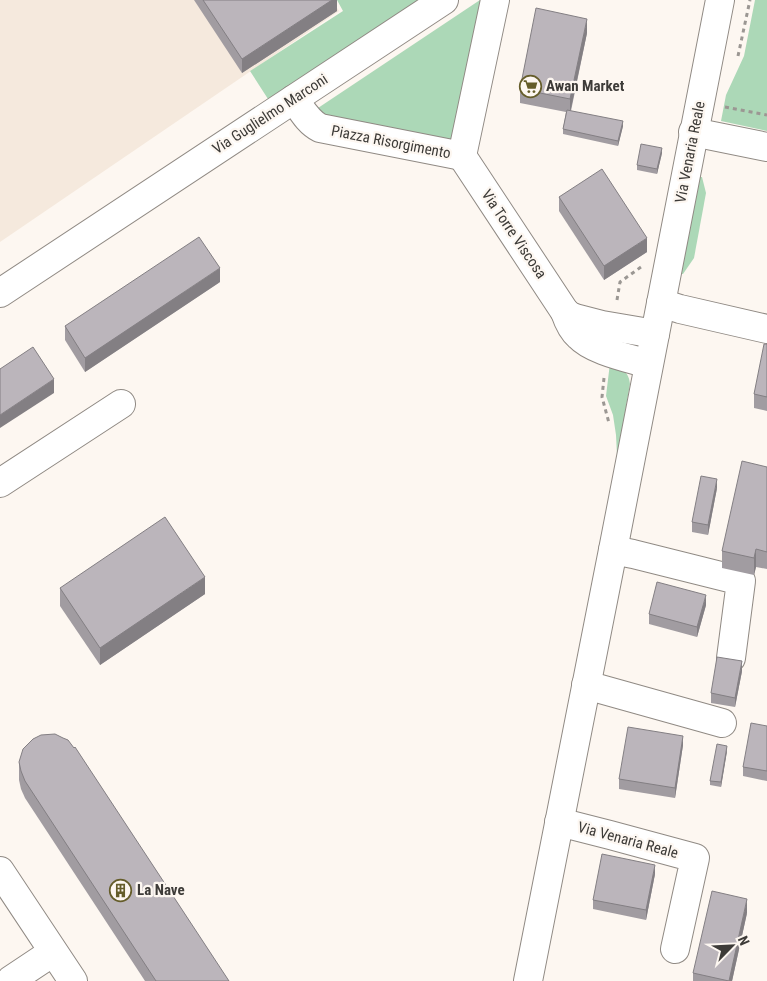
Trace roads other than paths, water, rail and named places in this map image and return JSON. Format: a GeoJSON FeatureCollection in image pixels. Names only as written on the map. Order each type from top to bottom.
{"type":"FeatureCollection","features":[{"type":"Feature","properties":{"kind":"street","name":"Via Guglielmo Marconi"},"geometry":{"type":"LineString","coordinates":[[0,293],[444,0]]}},
{"type":"Feature","properties":{"kind":"street","name":"Piazza Risorgimento"},"geometry":{"type":"LineString","coordinates":[[294,99],[309,120],[320,128],[462,156],[495,0]]}},
{"type":"Feature","properties":{"kind":"street","name":"Via Venaria Reale"},"geometry":{"type":"LineString","coordinates":[[528,981],[720,0]]}},
{"type":"Feature","properties":{"kind":"street"},"geometry":{"type":"LineString","coordinates":[[694,132],[767,147]]}},
{"type":"Feature","properties":{"kind":"street","name":"Via Torre Viscosa"},"geometry":{"type":"LineString","coordinates":[[462,156],[565,312],[574,332],[588,343],[648,364]]}},
{"type":"Feature","properties":{"kind":"street"},"geometry":{"type":"LineString","coordinates":[[661,303],[767,329]]}},
{"type":"Feature","properties":{"kind":"street"},"geometry":{"type":"LineString","coordinates":[[565,312],[570,316],[602,325],[655,334]]}},
{"type":"Feature","properties":{"kind":"street"},"geometry":{"type":"LineString","coordinates":[[0,483],[121,404]]}},
{"type":"Feature","properties":{"kind":"street"},"geometry":{"type":"LineString","coordinates":[[613,550],[742,582],[731,658]]}},
{"type":"Feature","properties":{"kind":"street"},"geometry":{"type":"LineString","coordinates":[[586,685],[722,722]]}},
{"type":"Feature","properties":{"kind":"street","name":"Via Venaria Reale"},"geometry":{"type":"LineString","coordinates":[[559,822],[695,858],[675,949]]}},
{"type":"Feature","properties":{"kind":"street"},"geometry":{"type":"LineString","coordinates":[[0,871],[73,981]]}},
{"type":"Feature","properties":{"kind":"street"},"geometry":{"type":"LineString","coordinates":[[8,975],[53,952]]}},
{"type":"Feature","properties":{"kind":"place","name":"Awan Market"},"geometry":{"type":"Point","coordinates":[530,86]}},
{"type":"Feature","properties":{"kind":"place","name":"La Nave"},"geometry":{"type":"Point","coordinates":[121,890]}}]}
